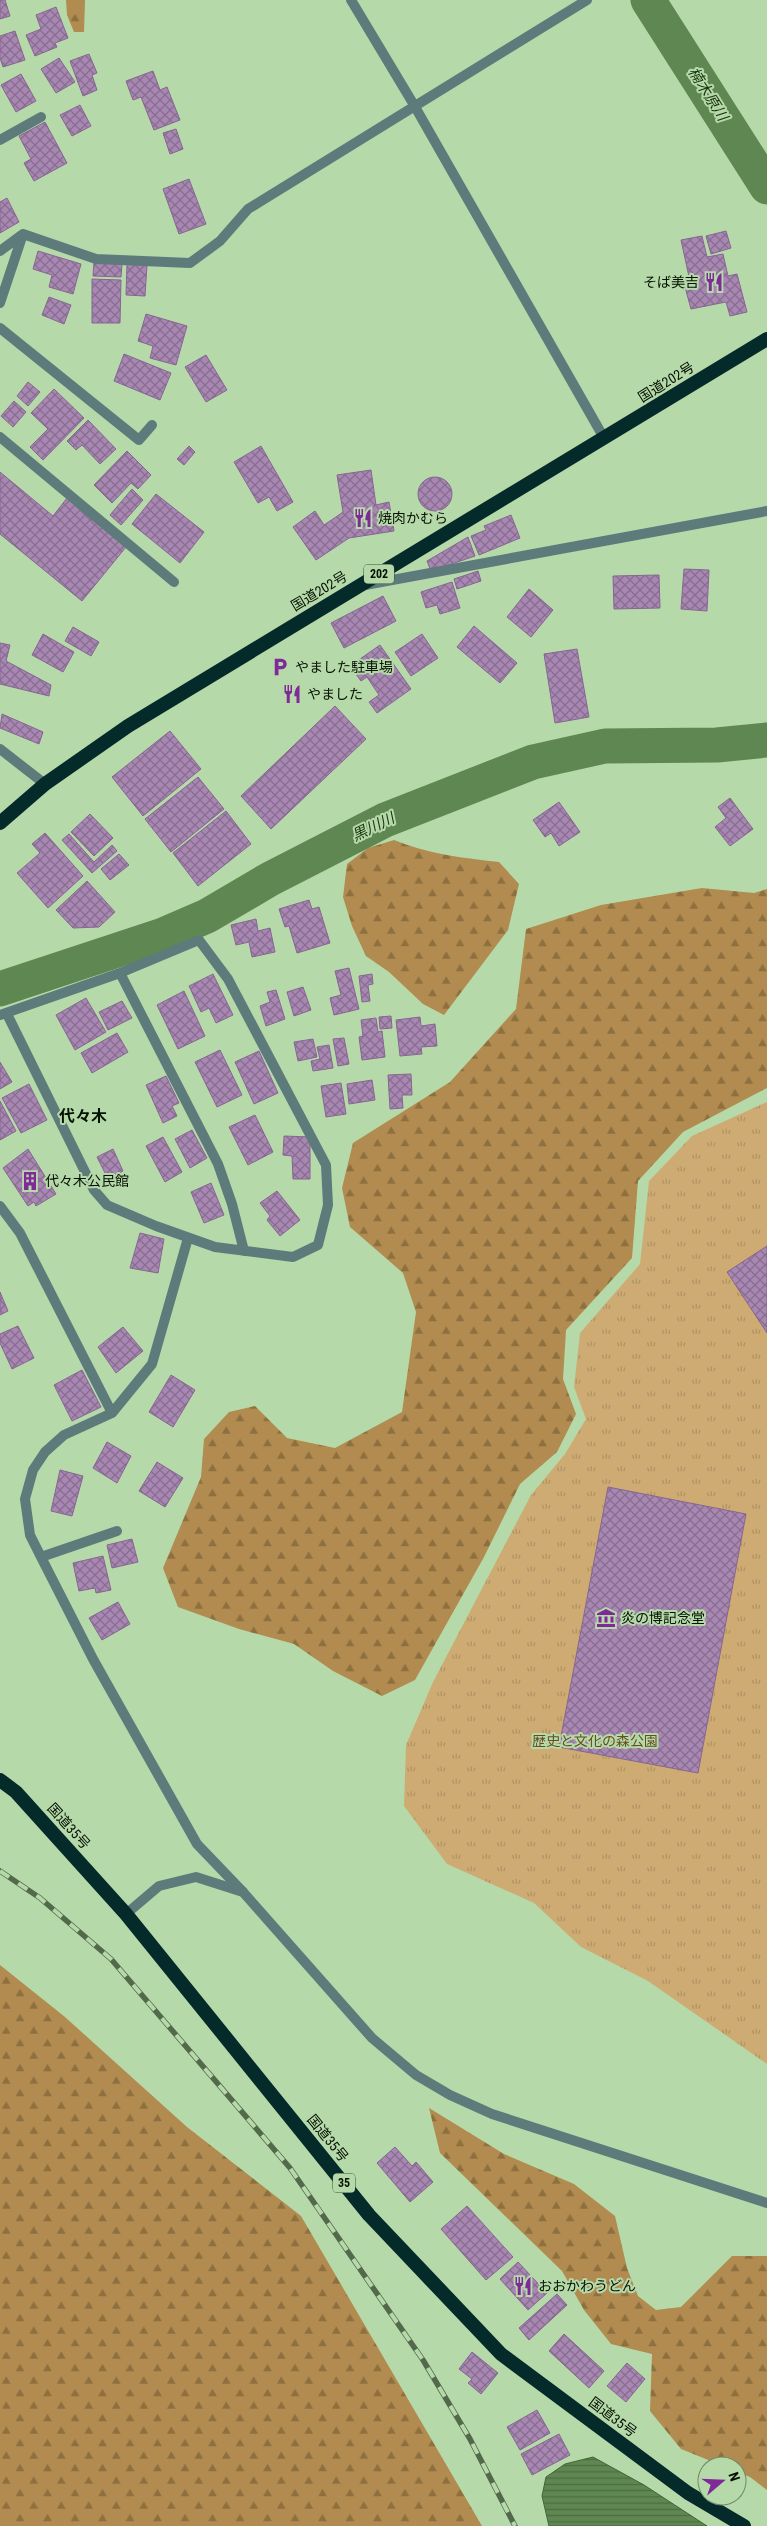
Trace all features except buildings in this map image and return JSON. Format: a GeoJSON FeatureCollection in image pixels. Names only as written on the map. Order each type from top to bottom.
{"type":"FeatureCollection","features":[{"type":"Feature","properties":{"kind":"highway","name":"国道202号"},"geometry":{"type":"LineString","coordinates":[[0,823],[45,784],[128,726],[767,339]]}},
{"type":"Feature","properties":{"kind":"highway","name":"国道35号"},"geometry":{"type":"LineString","coordinates":[[0,1780],[16,1792],[126,1914],[369,2214],[501,2354],[688,2493],[744,2526]]}},
{"type":"Feature","properties":{"kind":"street"},"geometry":{"type":"LineString","coordinates":[[351,0],[414,105],[604,438]]}},
{"type":"Feature","properties":{"kind":"street"},"geometry":{"type":"LineString","coordinates":[[24,234],[96,259],[190,263],[220,241],[248,209],[587,0]]}},
{"type":"Feature","properties":{"kind":"street"},"geometry":{"type":"LineString","coordinates":[[0,140],[41,116]]}},
{"type":"Feature","properties":{"kind":"street"},"geometry":{"type":"LineString","coordinates":[[0,251],[24,234]]}},
{"type":"Feature","properties":{"kind":"street"},"geometry":{"type":"LineString","coordinates":[[0,303],[24,234]]}},
{"type":"Feature","properties":{"kind":"street"},"geometry":{"type":"LineString","coordinates":[[0,328],[138,440],[152,425]]}},
{"type":"Feature","properties":{"kind":"street"},"geometry":{"type":"LineString","coordinates":[[0,437],[174,582]]}},
{"type":"Feature","properties":{"kind":"street"},"geometry":{"type":"LineString","coordinates":[[359,586],[767,511]]}},
{"type":"Feature","properties":{"kind":"street"},"geometry":{"type":"LineString","coordinates":[[0,749],[45,784]]}},
{"type":"Feature","properties":{"kind":"street"},"geometry":{"type":"LineString","coordinates":[[199,940],[228,979],[326,1164],[328,1205],[318,1244],[293,1257],[215,1247],[107,1205],[94,1190],[3,1014],[120,973],[199,940]]}},
{"type":"Feature","properties":{"kind":"street"},"geometry":{"type":"LineString","coordinates":[[120,973],[218,1164],[232,1204],[244,1251]]}},
{"type":"Feature","properties":{"kind":"street"},"geometry":{"type":"LineString","coordinates":[[0,1206],[20,1233],[112,1413]]}},
{"type":"Feature","properties":{"kind":"street"},"geometry":{"type":"LineString","coordinates":[[188,1238],[152,1364],[112,1413],[64,1436],[45,1452],[33,1470],[25,1499],[30,1535],[93,1659],[197,1844],[243,1892],[372,2038],[416,2075],[450,2095],[492,2114],[767,2203]]}},
{"type":"Feature","properties":{"kind":"street"},"geometry":{"type":"LineString","coordinates":[[41,1557],[117,1531]]}},
{"type":"Feature","properties":{"kind":"street"},"geometry":{"type":"LineString","coordinates":[[126,1914],[159,1886],[196,1877],[243,1892]]}},
{"type":"Feature","properties":{"kind":"green space"},"geometry":{"type":"Polygon","coordinates":[[[66,0],[85,0],[84,32],[74,32],[67,15],[66,0]]]}},
{"type":"Feature","properties":{"kind":"green space"},"geometry":{"type":"Polygon","coordinates":[[[394,840],[432,852],[499,862],[519,884],[508,930],[444,1015],[423,1004],[389,972],[366,956],[352,926],[343,897],[347,864],[368,848],[394,840]]]}},
{"type":"Feature","properties":{"kind":"green space"},"geometry":{"type":"Polygon","coordinates":[[[702,888],[754,893],[767,889],[767,1088],[683,1132],[638,1181],[632,1258],[566,1330],[563,1379],[576,1414],[557,1452],[520,1484],[484,1557],[415,1680],[382,1696],[333,1671],[294,1644],[239,1629],[178,1607],[163,1568],[201,1477],[204,1439],[229,1412],[255,1406],[287,1438],[335,1448],[402,1412],[416,1312],[403,1273],[350,1227],[342,1188],[353,1143],[450,1082],[516,1009],[526,929],[601,905],[702,888]]]}},
{"type":"Feature","properties":{"kind":"green space","name":"歴史と文化の森公園"},"geometry":{"type":"Polygon","coordinates":[[[767,1102],[767,2064],[648,1981],[581,1947],[534,1903],[447,1864],[404,1806],[406,1745],[433,1682],[531,1495],[565,1454],[586,1419],[574,1387],[580,1333],[640,1264],[649,1181],[692,1136],[767,1102]]]}},
{"type":"Feature","properties":{"kind":"green space"},"geometry":{"type":"Polygon","coordinates":[[[0,1965],[65,2017],[187,2127],[301,2216],[482,2526],[0,2526],[0,1965]]]}},
{"type":"Feature","properties":{"kind":"green space"},"geometry":{"type":"Polygon","coordinates":[[[429,2108],[504,2154],[574,2184],[615,2216],[627,2268],[638,2296],[656,2310],[681,2307],[732,2256],[767,2256],[767,2490],[747,2476],[747,2456],[698,2456],[681,2449],[650,2411],[652,2354],[611,2344],[584,2310],[562,2271],[440,2153],[429,2108]]]}},
{"type":"Feature","properties":{"kind":"shaded area"},"geometry":{"type":"Polygon","coordinates":[[[593,2457],[644,2485],[707,2526],[549,2526],[542,2496],[546,2477],[565,2464],[593,2457]]]}},
{"type":"Feature","properties":{"kind":"waterway","name":"楠木原川"},"geometry":{"type":"LineString","coordinates":[[648,0],[767,187]]}},
{"type":"Feature","properties":{"kind":"waterway","name":"黒川川"},"geometry":{"type":"LineString","coordinates":[[0,989],[163,935],[207,916],[270,879],[385,820],[533,762],[605,746],[717,745],[767,740]]}},
{"type":"Feature","properties":{"kind":"railway"},"geometry":{"type":"LineString","coordinates":[[0,1871],[40,1898],[111,1959],[290,2168],[423,2360],[470,2439],[515,2526]]}},
{"type":"Feature","properties":{"kind":"place","name":"そば美吉"},"geometry":{"type":"Point","coordinates":[714,282]}},
{"type":"Feature","properties":{"kind":"place","name":"焼肉かむら"},"geometry":{"type":"Point","coordinates":[363,518]}},
{"type":"Feature","properties":{"kind":"place","name":"やました駐車場"},"geometry":{"type":"Point","coordinates":[280,667]}},
{"type":"Feature","properties":{"kind":"place","name":"やました"},"geometry":{"type":"Point","coordinates":[292,694]}},
{"type":"Feature","properties":{"kind":"place","name":"代々木公民館"},"geometry":{"type":"Point","coordinates":[30,1181]}},
{"type":"Feature","properties":{"kind":"place","name":"炎の博記念堂"},"geometry":{"type":"Point","coordinates":[606,1618]}},
{"type":"Feature","properties":{"kind":"place","name":"おおかわうどん"},"geometry":{"type":"Point","coordinates":[523,2286]}},
{"type":"Feature","properties":{"kind":"district","name":"代々木"},"geometry":{"type":"Point","coordinates":[83,1116]}}]}
